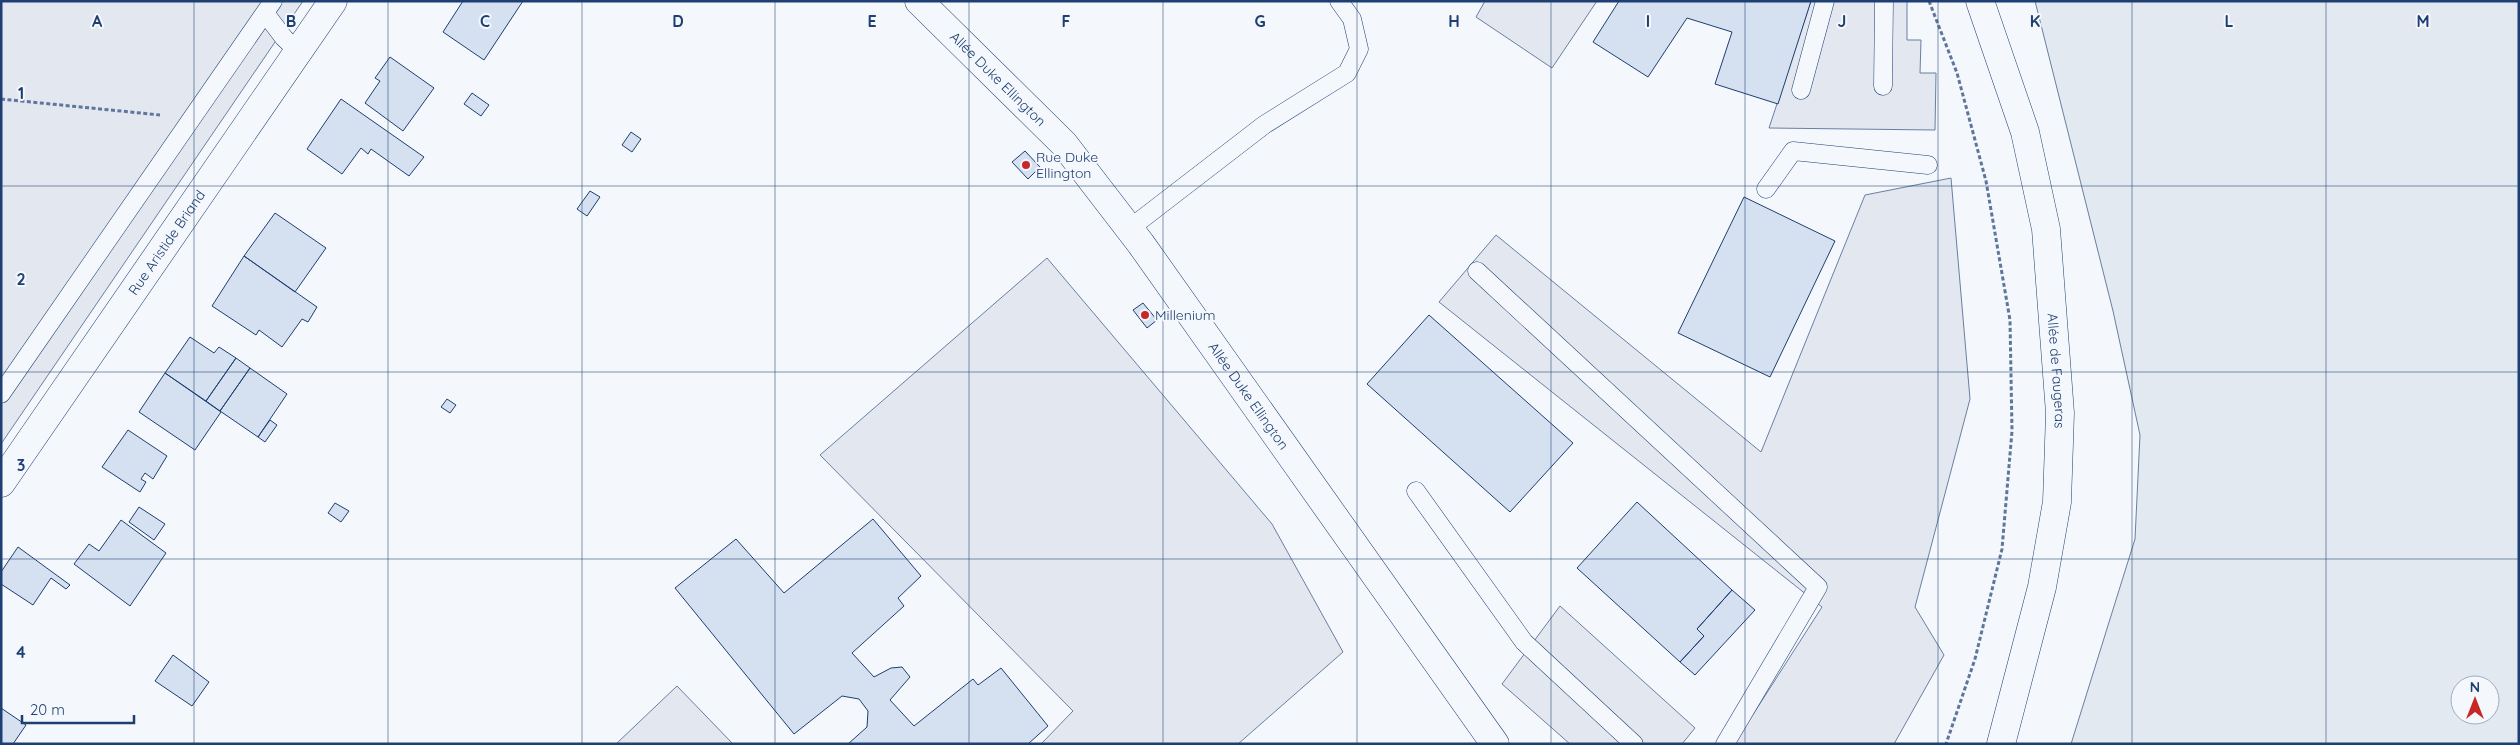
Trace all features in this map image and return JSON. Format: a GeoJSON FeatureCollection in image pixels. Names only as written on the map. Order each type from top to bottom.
{"type":"FeatureCollection","features":[{"type":"Feature","properties":{"kind":"street","name":"Rue Aristide Briand"},"geometry":{"type":"LineString","coordinates":[[1,483],[333,1]]}},
{"type":"Feature","properties":{"kind":"street","name":"Allée Duke Ellington"},"geometry":{"type":"LineString","coordinates":[[919,1],[1064,144],[1129,229],[1495,744]]}},
{"type":"Feature","properties":{"kind":"street","name":"Allée de Faugeras"},"geometry":{"type":"LineString","coordinates":[[1980,1],[2025,132],[2046,229],[2060,413],[2055,511],[2042,587],[2001,744]]}},
{"type":"Feature","properties":{"kind":"lane"},"geometry":{"type":"LineString","coordinates":[[1129,229],[1264,125],[1347,73],[1359,49],[1352,19],[1339,1]]}},
{"type":"Feature","properties":{"kind":"lane"},"geometry":{"type":"LineString","coordinates":[[1800,90],[1824,1]]}},
{"type":"Feature","properties":{"kind":"lane"},"geometry":{"type":"LineString","coordinates":[[1883,86],[1884,1]]}},
{"type":"Feature","properties":{"kind":"lane"},"geometry":{"type":"LineString","coordinates":[[1,394],[269,7],[284,38],[298,51]]}},
{"type":"Feature","properties":{"kind":"lane"},"geometry":{"type":"LineString","coordinates":[[1766,189],[1793,151],[1928,165]]}},
{"type":"Feature","properties":{"kind":"lane"},"geometry":{"type":"LineString","coordinates":[[1477,271],[1818,587],[1725,744]]}},
{"type":"Feature","properties":{"kind":"lane"},"geometry":{"type":"LineString","coordinates":[[1416,491],[1524,642],[1634,744]]}},
{"type":"Feature","properties":{"kind":"path"},"geometry":{"type":"LineString","coordinates":[[1929,1],[1957,73],[1986,181],[2010,330],[2012,432],[2002,549],[1975,658],[1946,744]]}},
{"type":"Feature","properties":{"kind":"path"},"geometry":{"type":"LineString","coordinates":[[1,99],[163,115]]}},
{"type":"Feature","properties":{"kind":"shaded area"},"geometry":{"type":"Polygon","coordinates":[[[1,1],[303,1],[1,444],[1,1]]]}},
{"type":"Feature","properties":{"kind":"shaded area"},"geometry":{"type":"Polygon","coordinates":[[[1485,1],[1597,1],[1552,68],[1476,17],[1485,1]]]}},
{"type":"Feature","properties":{"kind":"shaded area"},"geometry":{"type":"Polygon","coordinates":[[[1811,1],[1907,1],[1907,40],[1921,40],[1920,73],[1936,73],[1935,130],[1769,128],[1811,1]]]}},
{"type":"Feature","properties":{"kind":"shaded area"},"geometry":{"type":"Polygon","coordinates":[[[2035,1],[2519,1],[2519,744],[2071,744],[2135,539],[2140,435],[2113,311],[2035,1]]]}},
{"type":"Feature","properties":{"kind":"shaded area"},"geometry":{"type":"Polygon","coordinates":[[[1951,178],[1970,399],[1915,607],[1944,655],[1894,744],[1734,744],[1822,607],[1439,302],[1496,235],[1761,452],[1865,195],[1951,178]]]}},
{"type":"Feature","properties":{"kind":"shaded area"},"geometry":{"type":"Polygon","coordinates":[[[1047,258],[1272,524],[1343,652],[1238,744],[1041,744],[1073,711],[820,455],[1047,258]]]}},
{"type":"Feature","properties":{"kind":"shaded area"},"geometry":{"type":"Polygon","coordinates":[[[1560,606],[1695,728],[1682,744],[1570,744],[1502,684],[1560,606]]]}},
{"type":"Feature","properties":{"kind":"shaded area"},"geometry":{"type":"Polygon","coordinates":[[[677,686],[733,744],[616,744],[677,686]]]}},
{"type":"Feature","properties":{"kind":"building"},"geometry":{"type":"Polygon","coordinates":[[[463,1],[523,1],[484,60],[443,32],[463,1]]]}},
{"type":"Feature","properties":{"kind":"building"},"geometry":{"type":"Polygon","coordinates":[[[1619,1],[1811,1],[1778,104],[1715,84],[1732,32],[1687,18],[1648,77],[1593,42],[1619,1]]]}},
{"type":"Feature","properties":{"kind":"building"},"geometry":{"type":"Polygon","coordinates":[[[390,57],[434,88],[403,131],[365,103],[380,81],[375,78],[390,57]]]}},
{"type":"Feature","properties":{"kind":"building"},"geometry":{"type":"Polygon","coordinates":[[[472,93],[489,105],[481,116],[464,104],[472,93]]]}},
{"type":"Feature","properties":{"kind":"building"},"geometry":{"type":"Polygon","coordinates":[[[341,99],[424,157],[409,176],[371,149],[368,154],[361,148],[342,174],[307,149],[341,99]]]}},
{"type":"Feature","properties":{"kind":"building"},"geometry":{"type":"Polygon","coordinates":[[[631,132],[641,139],[632,152],[622,145],[631,132]]]}},
{"type":"Feature","properties":{"kind":"building","name":"Rue Duke Ellington"},"geometry":{"type":"Polygon","coordinates":[[[1025,151],[1040,167],[1028,179],[1012,162],[1025,151]]]}},
{"type":"Feature","properties":{"kind":"building"},"geometry":{"type":"Polygon","coordinates":[[[590,191],[600,197],[587,216],[577,209],[590,191]]]}},
{"type":"Feature","properties":{"kind":"building"},"geometry":{"type":"Polygon","coordinates":[[[1744,197],[1835,241],[1770,377],[1678,333],[1744,197]]]}},
{"type":"Feature","properties":{"kind":"building"},"geometry":{"type":"Polygon","coordinates":[[[275,213],[326,248],[295,292],[244,256],[275,213]]]}},
{"type":"Feature","properties":{"kind":"building"},"geometry":{"type":"Polygon","coordinates":[[[244,256],[317,307],[308,322],[302,319],[282,347],[259,330],[256,335],[212,306],[244,256]]]}},
{"type":"Feature","properties":{"kind":"building","name":"Millenium"},"geometry":{"type":"Polygon","coordinates":[[[1143,303],[1157,320],[1147,328],[1133,310],[1143,303]]]}},
{"type":"Feature","properties":{"kind":"building"},"geometry":{"type":"Polygon","coordinates":[[[1429,315],[1573,443],[1510,512],[1367,384],[1429,315]]]}},
{"type":"Feature","properties":{"kind":"building"},"geometry":{"type":"Polygon","coordinates":[[[190,337],[214,353],[219,347],[236,358],[206,401],[165,373],[190,337]]]}},
{"type":"Feature","properties":{"kind":"building"},"geometry":{"type":"Polygon","coordinates":[[[236,358],[250,368],[220,411],[206,401],[236,358]]]}},
{"type":"Feature","properties":{"kind":"building"},"geometry":{"type":"Polygon","coordinates":[[[250,368],[287,394],[258,437],[220,411],[250,368]]]}},
{"type":"Feature","properties":{"kind":"building"},"geometry":{"type":"Polygon","coordinates":[[[165,373],[221,412],[195,450],[139,412],[165,373]]]}},
{"type":"Feature","properties":{"kind":"building"},"geometry":{"type":"Polygon","coordinates":[[[447,399],[456,405],[450,413],[441,407],[447,399]]]}},
{"type":"Feature","properties":{"kind":"building"},"geometry":{"type":"Polygon","coordinates":[[[270,420],[277,425],[265,442],[258,437],[270,420]]]}},
{"type":"Feature","properties":{"kind":"building"},"geometry":{"type":"Polygon","coordinates":[[[128,430],[167,456],[153,479],[145,473],[141,479],[146,482],[140,492],[102,467],[128,430]]]}},
{"type":"Feature","properties":{"kind":"building"},"geometry":{"type":"Polygon","coordinates":[[[1637,502],[1732,590],[1697,629],[1704,636],[1680,662],[1577,568],[1637,502]]]}},
{"type":"Feature","properties":{"kind":"building"},"geometry":{"type":"Polygon","coordinates":[[[335,503],[349,511],[341,522],[328,513],[335,503]]]}},
{"type":"Feature","properties":{"kind":"building"},"geometry":{"type":"Polygon","coordinates":[[[139,507],[165,524],[154,540],[129,522],[139,507]]]}},
{"type":"Feature","properties":{"kind":"building"},"geometry":{"type":"Polygon","coordinates":[[[873,519],[921,576],[898,598],[904,606],[852,653],[874,677],[891,668],[902,667],[910,677],[890,700],[914,726],[973,679],[978,685],[1001,668],[1048,726],[1028,744],[848,744],[867,727],[868,711],[859,699],[842,696],[794,734],[675,588],[736,539],[784,593],[873,519]]]}},
{"type":"Feature","properties":{"kind":"building"},"geometry":{"type":"Polygon","coordinates":[[[121,520],[166,553],[130,606],[74,564],[89,544],[99,551],[121,520]]]}},
{"type":"Feature","properties":{"kind":"building"},"geometry":{"type":"Polygon","coordinates":[[[18,547],[70,585],[66,589],[51,578],[33,605],[1,584],[1,572],[18,547]]]}},
{"type":"Feature","properties":{"kind":"building"},"geometry":{"type":"Polygon","coordinates":[[[1732,590],[1755,610],[1695,675],[1680,662],[1704,636],[1697,629],[1732,590]]]}},
{"type":"Feature","properties":{"kind":"building"},"geometry":{"type":"Polygon","coordinates":[[[173,655],[209,682],[192,706],[155,681],[173,655]]]}},
{"type":"Feature","properties":{"kind":"building"},"geometry":{"type":"Polygon","coordinates":[[[1,708],[26,725],[13,744],[1,744],[1,708]]]}},
{"type":"Feature","properties":{"kind":"place","name":"Rue Duke Ellington"},"geometry":{"type":"Point","coordinates":[1026,165]}},
{"type":"Feature","properties":{"kind":"place","name":"Millenium"},"geometry":{"type":"Point","coordinates":[1145,315]}}]}
